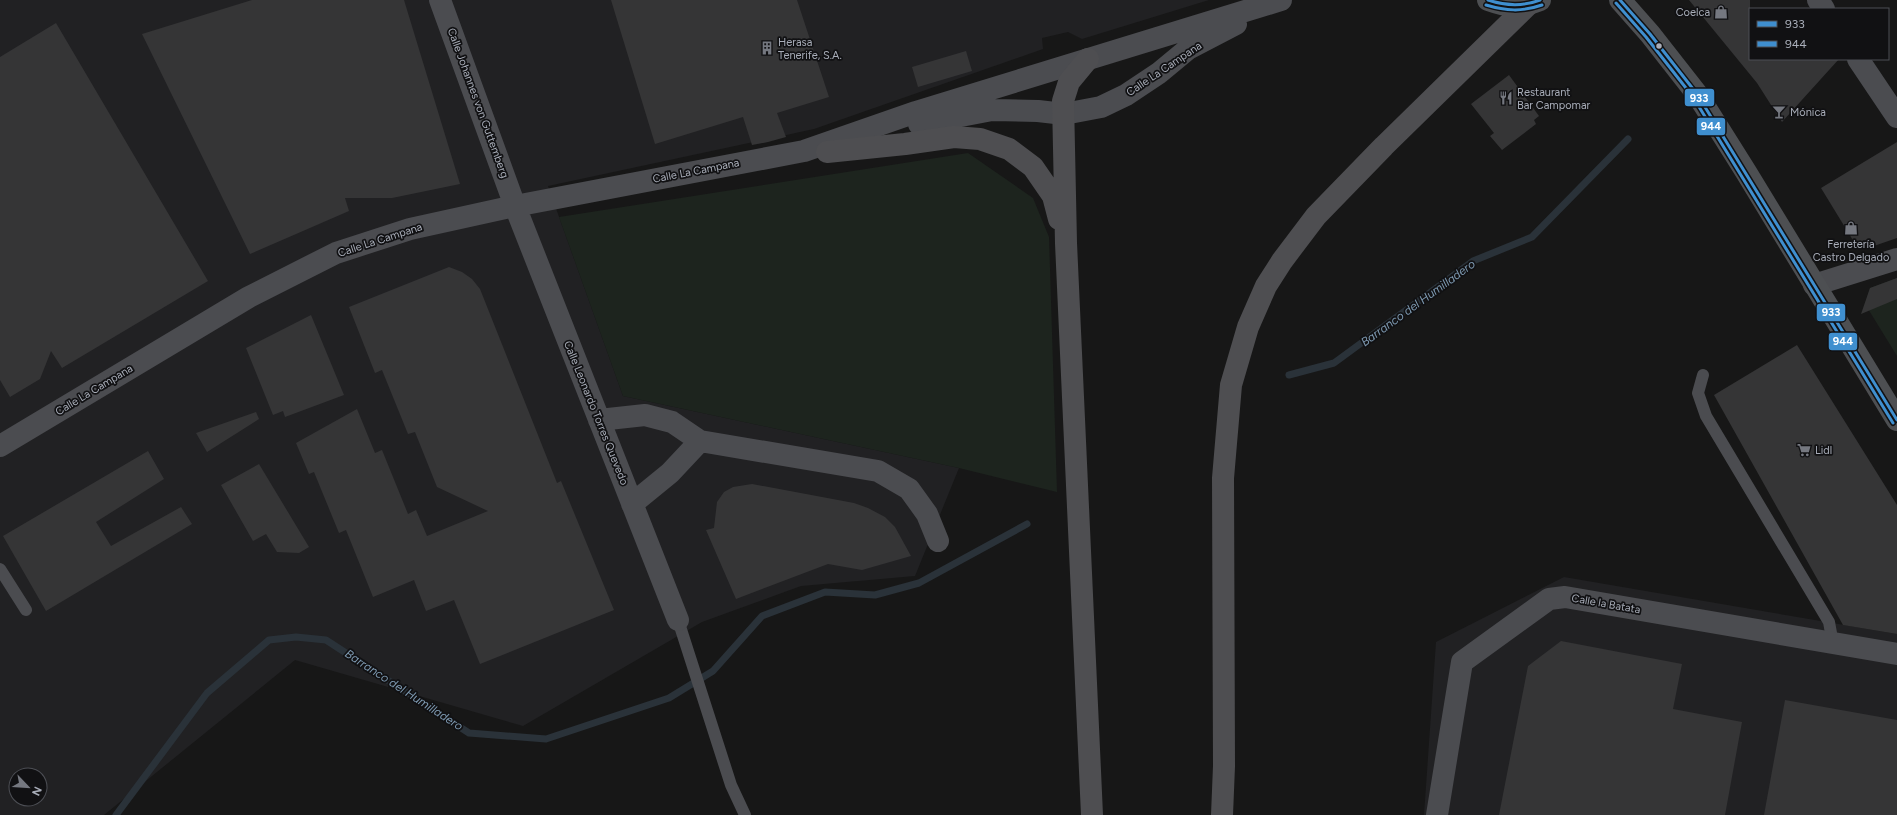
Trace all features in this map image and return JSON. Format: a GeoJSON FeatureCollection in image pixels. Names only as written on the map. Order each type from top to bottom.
{"type":"FeatureCollection","features":[{"type":"Feature","properties":{"kind":"highway"},"geometry":{"type":"LineString","coordinates":[[1222,815],[1224,766],[1223,478],[1231,385],[1248,327],[1266,286],[1282,261],[1316,216],[1389,141],[1533,3]]}},
{"type":"Feature","properties":{"kind":"highway"},"geometry":{"type":"LineString","coordinates":[[1088,59],[1070,82],[1063,101],[1066,243],[1092,815]]}},
{"type":"Feature","properties":{"kind":"highway"},"geometry":{"type":"LineString","coordinates":[[827,152],[905,144],[954,137],[980,139],[1009,149],[1033,166],[1053,196],[1066,243]]}},
{"type":"Feature","properties":{"kind":"main road"},"geometry":{"type":"LineString","coordinates":[[1488,0],[1506,6],[1533,3]]}},
{"type":"Feature","properties":{"kind":"main road"},"geometry":{"type":"LineString","coordinates":[[1620,0],[1650,34],[1697,94],[1897,420]]}},
{"type":"Feature","properties":{"kind":"street","name":"Calle Johannes von Guttemberg"},"geometry":{"type":"LineString","coordinates":[[440,0],[515,206]]}},
{"type":"Feature","properties":{"kind":"street","name":"Calle La Campana"},"geometry":{"type":"LineString","coordinates":[[804,151],[827,152],[920,124],[992,110],[1038,111],[1064,114],[1101,108],[1126,95],[1159,73],[1188,49],[1282,0]]}},
{"type":"Feature","properties":{"kind":"street","name":"Calle La Campana"},"geometry":{"type":"LineString","coordinates":[[0,446],[249,297],[336,253],[410,229],[515,206],[804,151],[916,112],[1282,0]]}},
{"type":"Feature","properties":{"kind":"street"},"geometry":{"type":"LineString","coordinates":[[1859,60],[1897,117]]}},
{"type":"Feature","properties":{"kind":"street","name":"Calle Leonardo Torres Quevedo"},"geometry":{"type":"LineString","coordinates":[[515,206],[678,620]]}},
{"type":"Feature","properties":{"kind":"street"},"geometry":{"type":"LineString","coordinates":[[1814,285],[1897,258]]}},
{"type":"Feature","properties":{"kind":"street"},"geometry":{"type":"LineString","coordinates":[[599,420],[645,415],[672,422],[700,441],[878,471],[909,489],[927,514],[938,541]]}},
{"type":"Feature","properties":{"kind":"street"},"geometry":{"type":"LineString","coordinates":[[632,504],[670,473],[700,441]]}},
{"type":"Feature","properties":{"kind":"street","name":"Calle la Batata"},"geometry":{"type":"LineString","coordinates":[[1437,815],[1462,662],[1549,599],[1565,597],[1897,654]]}},
{"type":"Feature","properties":{"kind":"lane"},"geometry":{"type":"LineString","coordinates":[[1703,375],[1698,393],[1706,416],[1829,622],[1833,644]]}},
{"type":"Feature","properties":{"kind":"lane"},"geometry":{"type":"LineString","coordinates":[[0,569],[26,610]]}},
{"type":"Feature","properties":{"kind":"lane"},"geometry":{"type":"LineString","coordinates":[[678,620],[731,785],[745,815]]}},
{"type":"Feature","properties":{"kind":"shaded area"},"geometry":{"type":"Polygon","coordinates":[[[0,0],[1209,0],[1082,39],[1068,32],[1042,38],[1043,49],[814,129],[548,186],[623,396],[959,468],[915,576],[801,586],[702,622],[523,726],[295,660],[104,815],[0,815],[0,0]]]}},
{"type":"Feature","properties":{"kind":"shaded area"},"geometry":{"type":"Polygon","coordinates":[[[968,153],[1033,198],[1049,237],[1057,492],[959,468],[623,396],[559,217],[968,153]]]}},
{"type":"Feature","properties":{"kind":"shaded area"},"geometry":{"type":"Polygon","coordinates":[[[1897,278],[1897,356],[1865,304],[1870,288],[1897,278]]]}},
{"type":"Feature","properties":{"kind":"shaded area"},"geometry":{"type":"Polygon","coordinates":[[[1564,577],[1897,634],[1897,815],[1424,815],[1436,642],[1564,577]]]}},
{"type":"Feature","properties":{"kind":"building"},"geometry":{"type":"Polygon","coordinates":[[[252,0],[404,0],[460,184],[392,198],[345,198],[349,211],[250,254],[142,34],[252,0]]]}},
{"type":"Feature","properties":{"kind":"building"},"geometry":{"type":"Polygon","coordinates":[[[611,0],[797,0],[829,97],[777,113],[786,137],[768,142],[752,145],[743,117],[655,144],[611,0]]]}},
{"type":"Feature","properties":{"kind":"building"},"geometry":{"type":"Polygon","coordinates":[[[1689,0],[1750,0],[1749,60],[1838,60],[1782,122],[1757,83],[1689,0]]]}},
{"type":"Feature","properties":{"kind":"building"},"geometry":{"type":"Polygon","coordinates":[[[56,23],[208,281],[62,368],[51,351],[40,379],[10,397],[0,380],[0,57],[56,23]]]}},
{"type":"Feature","properties":{"kind":"building"},"geometry":{"type":"Polygon","coordinates":[[[966,51],[972,71],[918,87],[912,67],[966,51]]]}},
{"type":"Feature","properties":{"kind":"building"},"geometry":{"type":"Polygon","coordinates":[[[1509,75],[1539,116],[1534,120],[1536,124],[1502,150],[1490,136],[1494,133],[1471,104],[1509,75]]]}},
{"type":"Feature","properties":{"kind":"building"},"geometry":{"type":"Polygon","coordinates":[[[1897,142],[1897,238],[1871,247],[1854,242],[1821,188],[1897,142]]]}},
{"type":"Feature","properties":{"kind":"building"},"geometry":{"type":"Polygon","coordinates":[[[449,267],[462,272],[472,279],[480,289],[557,483],[561,481],[614,610],[480,664],[454,600],[426,611],[414,580],[373,597],[346,530],[339,533],[314,472],[309,474],[296,443],[357,409],[375,453],[382,450],[408,514],[416,510],[427,536],[488,511],[437,487],[415,432],[408,434],[382,370],[375,373],[349,307],[449,267]]]}},
{"type":"Feature","properties":{"kind":"building"},"geometry":{"type":"Polygon","coordinates":[[[1897,278],[1897,299],[1861,314],[1870,288],[1897,278]]]}},
{"type":"Feature","properties":{"kind":"building"},"geometry":{"type":"Polygon","coordinates":[[[311,315],[344,395],[285,417],[283,411],[273,415],[246,348],[311,315]]]}},
{"type":"Feature","properties":{"kind":"building","name":"Lidl"},"geometry":{"type":"Polygon","coordinates":[[[1797,345],[1897,505],[1897,634],[1843,625],[1714,395],[1797,345]]]}},
{"type":"Feature","properties":{"kind":"building"},"geometry":{"type":"Polygon","coordinates":[[[256,412],[259,419],[207,452],[196,433],[256,412]]]}},
{"type":"Feature","properties":{"kind":"building"},"geometry":{"type":"Polygon","coordinates":[[[148,451],[164,479],[96,522],[111,546],[181,507],[192,524],[46,611],[3,536],[148,451]]]}},
{"type":"Feature","properties":{"kind":"building"},"geometry":{"type":"Polygon","coordinates":[[[259,464],[309,547],[299,553],[277,552],[266,534],[253,541],[221,485],[259,464]]]}},
{"type":"Feature","properties":{"kind":"building"},"geometry":{"type":"Polygon","coordinates":[[[752,484],[854,503],[868,508],[885,517],[895,527],[911,556],[862,570],[828,564],[736,599],[706,530],[714,528],[717,502],[724,492],[733,487],[752,484]]]}},
{"type":"Feature","properties":{"kind":"building"},"geometry":{"type":"Polygon","coordinates":[[[1561,641],[1682,664],[1673,709],[1742,722],[1725,815],[1499,815],[1528,666],[1561,641]]]}},
{"type":"Feature","properties":{"kind":"building"},"geometry":{"type":"Polygon","coordinates":[[[1785,700],[1897,720],[1897,815],[1764,815],[1785,700]]]}},
{"type":"Feature","properties":{"kind":"waterway","name":"Barranco del Humilladero"},"geometry":{"type":"LineString","coordinates":[[1289,375],[1334,363],[1473,261],[1532,237],[1628,139]]}},
{"type":"Feature","properties":{"kind":"waterway","name":"Barranco del Humilladero"},"geometry":{"type":"LineString","coordinates":[[116,815],[207,693],[269,640],[296,637],[326,640],[469,733],[546,739],[669,698],[713,671],[762,616],[825,592],[875,595],[919,583],[1027,524]]}},
{"type":"Feature","properties":{"kind":"transit line","name":"933"},"geometry":{"type":"LineString","coordinates":[[1488,0],[1501,4],[1514,5],[1527,4],[1540,0]]}},
{"type":"Feature","properties":{"kind":"transit line","name":"933"},"geometry":{"type":"LineString","coordinates":[[1620,0],[1650,34],[1697,94],[1897,420]]}},
{"type":"Feature","properties":{"kind":"transit line","name":"944"},"geometry":{"type":"LineString","coordinates":[[1616,3],[1646,37],[1693,97],[1893,423]]}},
{"type":"Feature","properties":{"kind":"transit line","name":"944"},"geometry":{"type":"LineString","coordinates":[[1486,5],[1500,9],[1514,10],[1528,9],[1542,5]]}},
{"type":"Feature","properties":{"kind":"place","name":"Coelca"},"geometry":{"type":"Point","coordinates":[1721,12]}},
{"type":"Feature","properties":{"kind":"place","name":"Herasa Tenerife, S.A."},"geometry":{"type":"Point","coordinates":[767,48]}},
{"type":"Feature","properties":{"kind":"place","name":"Restaurant Bar Campomar"},"geometry":{"type":"Point","coordinates":[1506,98]}},
{"type":"Feature","properties":{"kind":"place","name":"Mónica"},"geometry":{"type":"Point","coordinates":[1779,112]}},
{"type":"Feature","properties":{"kind":"place","name":"Ferretería Castro Delgado"},"geometry":{"type":"Point","coordinates":[1851,228]}},
{"type":"Feature","properties":{"kind":"place","name":"Lidl"},"geometry":{"type":"Point","coordinates":[1804,450]}}]}
